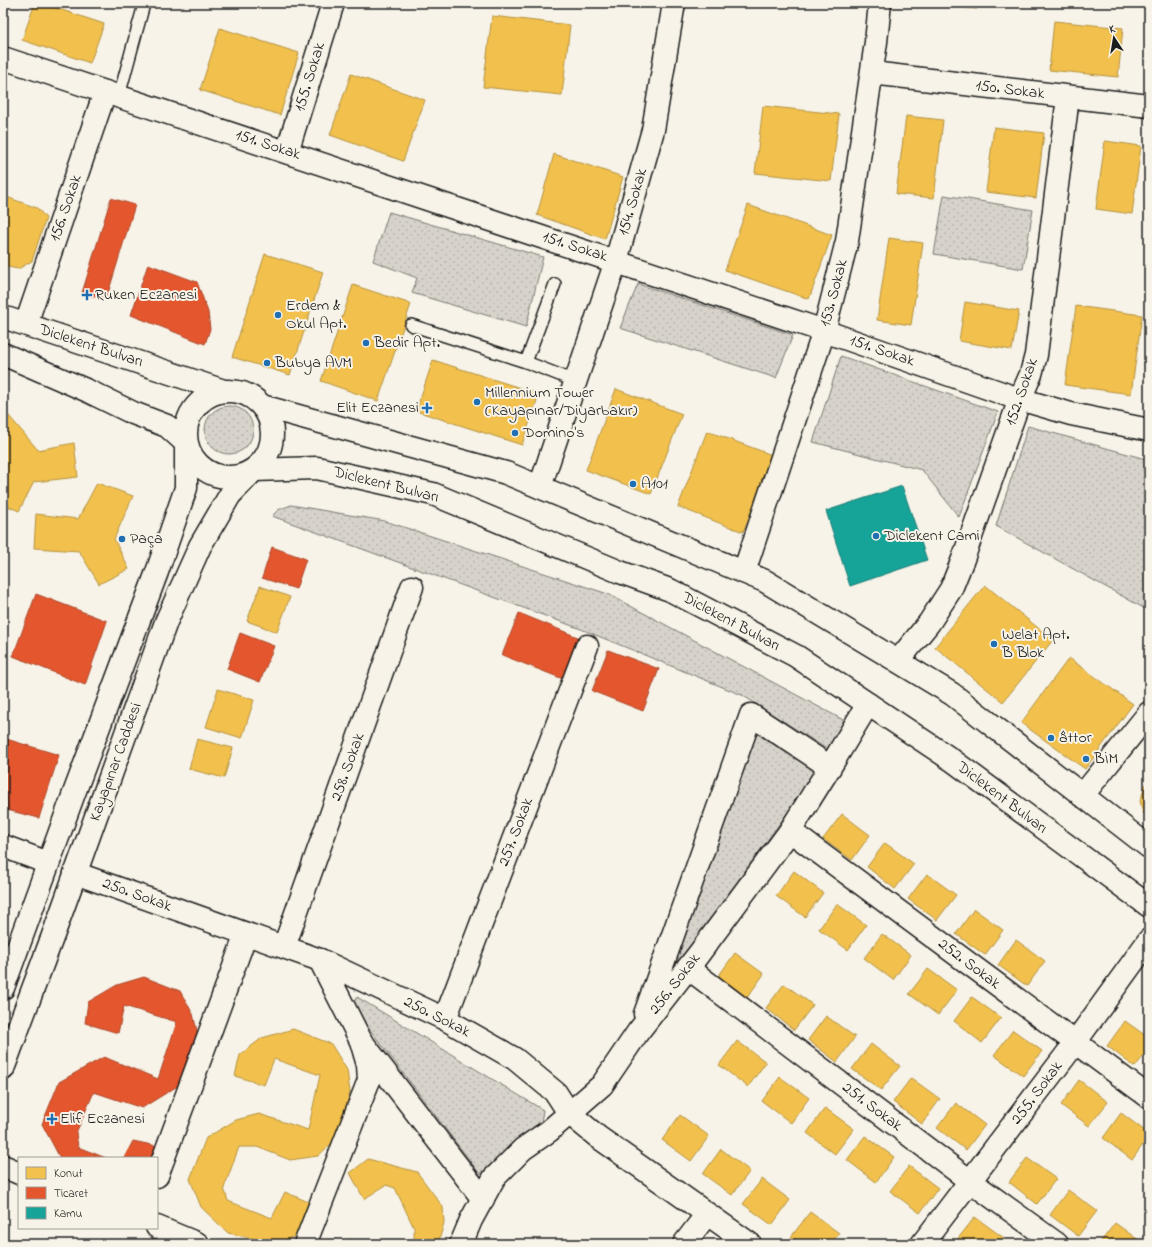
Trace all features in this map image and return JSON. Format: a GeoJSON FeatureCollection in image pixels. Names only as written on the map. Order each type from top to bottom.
{"type":"FeatureCollection","features":[{"type":"Feature","properties":{"kind":"street","name":"155. Sokak"},"geometry":{"type":"LineString","coordinates":[[287,152],[333,3]]}},
{"type":"Feature","properties":{"kind":"street","name":"154. Sokak"},"geometry":{"type":"LineString","coordinates":[[540,487],[616,261],[654,130],[674,3]]}},
{"type":"Feature","properties":{"kind":"street","name":"153. Sokak"},"geometry":{"type":"LineString","coordinates":[[744,572],[824,331],[847,241],[872,73],[880,3]]}},
{"type":"Feature","properties":{"kind":"street","name":"151. Sokak"},"geometry":{"type":"LineString","coordinates":[[3,58],[616,261],[1020,399],[1072,414],[1149,430]]}},
{"type":"Feature","properties":{"kind":"street","name":"150. Sokak"},"geometry":{"type":"LineString","coordinates":[[872,73],[1149,106]]}},
{"type":"Feature","properties":{"kind":"street","name":"156. Sokak"},"geometry":{"type":"LineString","coordinates":[[26,324],[112,94]]}},
{"type":"Feature","properties":{"kind":"street","name":"152. Sokak"},"geometry":{"type":"LineString","coordinates":[[898,661],[930,623],[951,589],[964,559],[1020,399],[1031,374],[1036,355],[1068,97]]}},
{"type":"Feature","properties":{"kind":"street","name":"Diclekent Bulvarı"},"geometry":{"type":"LineString","coordinates":[[3,316],[224,391]]}},
{"type":"Feature","properties":{"kind":"street"},"geometry":{"type":"LineString","coordinates":[[3,354],[88,391],[133,413],[167,426],[186,443]]}},
{"type":"Feature","properties":{"kind":"street"},"geometry":{"type":"LineString","coordinates":[[224,391],[251,396],[262,406],[270,418],[272,432],[271,446],[264,459],[254,470],[241,476],[227,477],[213,475],[200,467],[191,456],[186,443],[186,428],[190,414],[198,403],[210,395],[224,391]]}},
{"type":"Feature","properties":{"kind":"street"},"geometry":{"type":"LineString","coordinates":[[262,406],[506,473],[765,581],[952,694],[1149,847]]}},
{"type":"Feature","properties":{"kind":"street","name":"Kayapınar Caddesi"},"geometry":{"type":"LineString","coordinates":[[3,988],[157,572],[186,488],[186,443]]}},
{"type":"Feature","properties":{"kind":"street","name":"Diclekent Bulvarı"},"geometry":{"type":"LineString","coordinates":[[254,470],[317,468],[433,494],[620,572],[670,590],[796,656],[952,760],[1149,906]]}},
{"type":"Feature","properties":{"kind":"street","name":"Kayapınar Caddesi"},"geometry":{"type":"LineString","coordinates":[[3,1069],[76,873],[166,622],[200,546],[230,495],[254,470]]}},
{"type":"Feature","properties":{"kind":"street","name":"258. Sokak"},"geometry":{"type":"LineString","coordinates":[[284,947],[412,587]]}},
{"type":"Feature","properties":{"kind":"street","name":"257. Sokak"},"geometry":{"type":"LineString","coordinates":[[445,1019],[587,646]]}},
{"type":"Feature","properties":{"kind":"street","name":"256. Sokak"},"geometry":{"type":"LineString","coordinates":[[461,1244],[471,1220],[494,1178],[523,1150],[549,1131],[602,1085],[638,1032],[688,968],[790,831],[868,704]]}},
{"type":"Feature","properties":{"kind":"street"},"geometry":{"type":"LineString","coordinates":[[1082,796],[1149,713]]}},
{"type":"Feature","properties":{"kind":"street"},"geometry":{"type":"LineString","coordinates":[[638,1032],[751,715],[830,767]]}},
{"type":"Feature","properties":{"kind":"street","name":"252. Sokak"},"geometry":{"type":"LineString","coordinates":[[790,831],[1149,1097]]}},
{"type":"Feature","properties":{"kind":"street"},"geometry":{"type":"LineString","coordinates":[[3,846],[48,863]]}},
{"type":"Feature","properties":{"kind":"street","name":"250. Sokak"},"geometry":{"type":"LineString","coordinates":[[76,873],[320,960],[445,1019],[514,1059],[556,1093],[569,1113],[598,1137],[750,1244]]}},
{"type":"Feature","properties":{"kind":"street"},"geometry":{"type":"LineString","coordinates":[[158,1173],[246,934]]}},
{"type":"Feature","properties":{"kind":"street","name":"255. Sokak"},"geometry":{"type":"LineString","coordinates":[[922,1244],[1075,1042],[1149,940]]}},
{"type":"Feature","properties":{"kind":"street"},"geometry":{"type":"LineString","coordinates":[[304,1244],[369,1080],[368,1065],[361,1041],[320,960]]}},
{"type":"Feature","properties":{"kind":"street","name":"251. Sokak"},"geometry":{"type":"LineString","coordinates":[[688,968],[970,1181],[1057,1244]]}},
{"type":"Feature","properties":{"kind":"street"},"geometry":{"type":"LineString","coordinates":[[361,1041],[483,1199]]}},
{"type":"Feature","properties":{"kind":"street"},"geometry":{"type":"LineString","coordinates":[[3,1166],[18,1172]]}},
{"type":"Feature","properties":{"kind":"street"},"geometry":{"type":"LineString","coordinates":[[684,1244],[707,1214]]}},
{"type":"Feature","properties":{"kind":"street"},"geometry":{"type":"LineString","coordinates":[[158,1227],[198,1244]]}},
{"type":"Feature","properties":{"kind":"lane"},"geometry":{"type":"LineString","coordinates":[[112,94],[143,8]]}},
{"type":"Feature","properties":{"kind":"lane"},"geometry":{"type":"LineString","coordinates":[[526,362],[555,284]]}},
{"type":"Feature","properties":{"kind":"lane"},"geometry":{"type":"LineString","coordinates":[[411,325],[526,362],[576,381]]}},
{"type":"Feature","properties":{"kind":"shaded area"},"geometry":{"type":"Polygon","coordinates":[[[944,195],[1033,210],[1023,269],[934,254],[944,195]]]}},
{"type":"Feature","properties":{"kind":"shaded area"},"geometry":{"type":"Polygon","coordinates":[[[389,212],[543,257],[526,327],[412,293],[417,278],[373,261],[389,212]]]}},
{"type":"Feature","properties":{"kind":"shaded area"},"geometry":{"type":"Polygon","coordinates":[[[638,284],[793,335],[776,378],[620,328],[638,284]]]}},
{"type":"Feature","properties":{"kind":"shaded area"},"geometry":{"type":"Polygon","coordinates":[[[841,356],[998,412],[959,517],[922,470],[813,442],[841,356]]]}},
{"type":"Feature","properties":{"kind":"shaded area"},"geometry":{"type":"Polygon","coordinates":[[[224,406],[234,406],[246,413],[253,425],[253,435],[246,447],[234,454],[224,454],[216,450],[209,443],[205,435],[205,425],[209,417],[216,410],[224,406]]]}},
{"type":"Feature","properties":{"kind":"shaded area"},"geometry":{"type":"Polygon","coordinates":[[[1028,426],[1149,460],[1149,611],[996,526],[1028,426]]]}},
{"type":"Feature","properties":{"kind":"shaded area"},"geometry":{"type":"Polygon","coordinates":[[[291,505],[385,521],[608,594],[847,722],[830,751],[742,695],[581,629],[272,516],[278,510],[291,505]]]}},
{"type":"Feature","properties":{"kind":"shaded area"},"geometry":{"type":"Polygon","coordinates":[[[756,726],[820,768],[673,970],[668,968],[756,726]]]}},
{"type":"Feature","properties":{"kind":"shaded area"},"geometry":{"type":"Polygon","coordinates":[[[357,997],[543,1110],[541,1123],[480,1174],[352,1006],[357,997]]]}},
{"type":"Feature","properties":{"kind":"building: Konut"},"geometry":{"type":"Polygon","coordinates":[[[35,3],[41,3],[104,24],[90,63],[22,40],[35,3]]]}},
{"type":"Feature","properties":{"kind":"building: Konut"},"geometry":{"type":"Polygon","coordinates":[[[977,3],[977,9],[926,4],[977,3]]]}},
{"type":"Feature","properties":{"kind":"building: Konut"},"geometry":{"type":"Polygon","coordinates":[[[492,16],[570,25],[562,95],[483,87],[492,16]]]}},
{"type":"Feature","properties":{"kind":"building: Konut"},"geometry":{"type":"Polygon","coordinates":[[[1054,21],[1123,28],[1118,77],[1049,70],[1054,21]]]}},
{"type":"Feature","properties":{"kind":"building: Konut"},"geometry":{"type":"Polygon","coordinates":[[[220,28],[299,53],[280,115],[200,90],[220,28]]]}},
{"type":"Feature","properties":{"kind":"building: Konut"},"geometry":{"type":"Polygon","coordinates":[[[351,74],[425,100],[403,161],[330,135],[351,74]]]}},
{"type":"Feature","properties":{"kind":"building: Konut"},"geometry":{"type":"Polygon","coordinates":[[[763,106],[839,114],[831,181],[755,173],[763,106]]]}},
{"type":"Feature","properties":{"kind":"building: Konut"},"geometry":{"type":"Polygon","coordinates":[[[906,116],[943,120],[934,198],[896,194],[906,116]]]}},
{"type":"Feature","properties":{"kind":"building: Konut"},"geometry":{"type":"Polygon","coordinates":[[[994,127],[1044,133],[1036,198],[986,192],[994,127]]]}},
{"type":"Feature","properties":{"kind":"building: Konut"},"geometry":{"type":"Polygon","coordinates":[[[1105,141],[1141,146],[1132,214],[1096,209],[1105,141]]]}},
{"type":"Feature","properties":{"kind":"building: Konut"},"geometry":{"type":"Polygon","coordinates":[[[554,154],[623,177],[605,239],[537,215],[554,154]]]}},
{"type":"Feature","properties":{"kind":"building: Konut"},"geometry":{"type":"Polygon","coordinates":[[[4,196],[37,208],[46,218],[32,261],[18,269],[3,266],[4,196]]]}},
{"type":"Feature","properties":{"kind":"building: Konut"},"geometry":{"type":"Polygon","coordinates":[[[748,205],[832,235],[809,299],[725,270],[748,205]]]}},
{"type":"Feature","properties":{"kind":"building: Konut"},"geometry":{"type":"Polygon","coordinates":[[[889,238],[923,243],[911,325],[877,320],[889,238]]]}},
{"type":"Feature","properties":{"kind":"building: Konut","name":"Erdem & Okul Apt."},"geometry":{"type":"Polygon","coordinates":[[[265,254],[323,272],[290,375],[232,357],[265,254]]]}},
{"type":"Feature","properties":{"kind":"building: Konut","name":"Bedir Apt."},"geometry":{"type":"Polygon","coordinates":[[[353,285],[411,304],[378,401],[321,381],[353,285]]]}},
{"type":"Feature","properties":{"kind":"building: Konut"},"geometry":{"type":"Polygon","coordinates":[[[965,302],[1019,311],[1012,350],[959,341],[965,302]]]}},
{"type":"Feature","properties":{"kind":"building: Konut"},"geometry":{"type":"Polygon","coordinates":[[[1076,306],[1142,315],[1131,394],[1065,385],[1076,306]]]}},
{"type":"Feature","properties":{"kind":"building: Konut","name":"Millennium Tower (Kayapınar/Diyarbakır)"},"geometry":{"type":"Polygon","coordinates":[[[433,360],[539,394],[522,445],[416,411],[433,360]]]}},
{"type":"Feature","properties":{"kind":"building: Konut"},"geometry":{"type":"Polygon","coordinates":[[[616,389],[682,414],[651,494],[586,470],[616,389]]]}},
{"type":"Feature","properties":{"kind":"building: Konut"},"geometry":{"type":"Polygon","coordinates":[[[3,409],[38,450],[74,443],[78,477],[34,482],[19,511],[3,504],[3,472],[7,466],[3,460],[3,409]]]}},
{"type":"Feature","properties":{"kind":"building: Konut"},"geometry":{"type":"Polygon","coordinates":[[[707,431],[772,455],[743,532],[678,507],[707,431]]]}},
{"type":"Feature","properties":{"kind":"building: Konut"},"geometry":{"type":"Polygon","coordinates":[[[97,483],[133,496],[114,539],[129,569],[99,584],[79,551],[34,548],[36,514],[78,519],[97,483]]]}},
{"type":"Feature","properties":{"kind":"building: Konut","name":"Welat Apt. B Blok"},"geometry":{"type":"Polygon","coordinates":[[[985,585],[1053,640],[1003,702],[935,647],[985,585]]]}},
{"type":"Feature","properties":{"kind":"building: Konut"},"geometry":{"type":"Polygon","coordinates":[[[260,586],[290,597],[277,632],[247,621],[260,586]]]}},
{"type":"Feature","properties":{"kind":"building: Konut","name":"Welat Apt. B Blok"},"geometry":{"type":"Polygon","coordinates":[[[1069,658],[1133,704],[1085,769],[1021,723],[1069,658]]]}},
{"type":"Feature","properties":{"kind":"building: Konut"},"geometry":{"type":"Polygon","coordinates":[[[218,689],[254,700],[242,738],[206,727],[218,689]]]}},
{"type":"Feature","properties":{"kind":"building: Konut"},"geometry":{"type":"Polygon","coordinates":[[[197,739],[233,748],[224,778],[189,769],[197,739]]]}},
{"type":"Feature","properties":{"kind":"building: Konut"},"geometry":{"type":"Polygon","coordinates":[[[1146,784],[1149,785],[1149,817],[1143,813],[1140,801],[1146,784]]]}},
{"type":"Feature","properties":{"kind":"building: Konut"},"geometry":{"type":"Polygon","coordinates":[[[842,814],[870,835],[852,860],[823,839],[842,814]]]}},
{"type":"Feature","properties":{"kind":"building: Konut"},"geometry":{"type":"Polygon","coordinates":[[[885,843],[914,864],[895,889],[867,867],[885,843]]]}},
{"type":"Feature","properties":{"kind":"building: Konut"},"geometry":{"type":"Polygon","coordinates":[[[794,871],[823,893],[805,917],[776,896],[794,871]]]}},
{"type":"Feature","properties":{"kind":"building: Konut"},"geometry":{"type":"Polygon","coordinates":[[[927,874],[956,895],[937,920],[908,899],[927,874]]]}},
{"type":"Feature","properties":{"kind":"building: Konut"},"geometry":{"type":"Polygon","coordinates":[[[837,904],[866,925],[848,950],[819,929],[837,904]]]}},
{"type":"Feature","properties":{"kind":"building: Konut"},"geometry":{"type":"Polygon","coordinates":[[[974,909],[1003,930],[985,955],[956,934],[974,909]]]}},
{"type":"Feature","properties":{"kind":"building: Konut"},"geometry":{"type":"Polygon","coordinates":[[[882,934],[911,955],[893,980],[864,958],[882,934]]]}},
{"type":"Feature","properties":{"kind":"building: Konut"},"geometry":{"type":"Polygon","coordinates":[[[1016,940],[1045,961],[1027,986],[998,965],[1016,940]]]}},
{"type":"Feature","properties":{"kind":"building: Konut"},"geometry":{"type":"Polygon","coordinates":[[[735,953],[764,974],[746,999],[717,978],[735,953]]]}},
{"type":"Feature","properties":{"kind":"building: Konut"},"geometry":{"type":"Polygon","coordinates":[[[928,969],[957,990],[938,1015],[909,994],[928,969]]]}},
{"type":"Feature","properties":{"kind":"building: Konut"},"geometry":{"type":"Polygon","coordinates":[[[784,984],[813,1005],[794,1030],[766,1008],[784,984]]]}},
{"type":"Feature","properties":{"kind":"building: Konut"},"geometry":{"type":"Polygon","coordinates":[[[972,997],[1001,1018],[982,1043],[954,1021],[972,997]]]}},
{"type":"Feature","properties":{"kind":"building: Konut"},"geometry":{"type":"Polygon","coordinates":[[[826,1016],[855,1037],[837,1062],[808,1040],[826,1016]]]}},
{"type":"Feature","properties":{"kind":"building: Konut"},"geometry":{"type":"Polygon","coordinates":[[[1125,1021],[1149,1038],[1149,1049],[1135,1067],[1107,1046],[1125,1021]]]}},
{"type":"Feature","properties":{"kind":"building: Konut"},"geometry":{"type":"Polygon","coordinates":[[[293,1029],[331,1044],[347,1070],[350,1092],[338,1137],[318,1156],[290,1160],[257,1147],[239,1147],[224,1188],[228,1201],[272,1218],[285,1192],[311,1203],[297,1235],[276,1244],[228,1233],[201,1207],[190,1179],[206,1138],[236,1120],[259,1114],[308,1130],[320,1075],[274,1059],[264,1085],[235,1076],[240,1055],[262,1038],[293,1029]]]}},
{"type":"Feature","properties":{"kind":"building: Konut"},"geometry":{"type":"Polygon","coordinates":[[[1013,1030],[1042,1051],[1023,1076],[994,1055],[1013,1030]]]}},
{"type":"Feature","properties":{"kind":"building: Konut"},"geometry":{"type":"Polygon","coordinates":[[[737,1041],[766,1062],[748,1087],[719,1065],[737,1041]]]}},
{"type":"Feature","properties":{"kind":"building: Konut"},"geometry":{"type":"Polygon","coordinates":[[[871,1044],[900,1066],[881,1090],[852,1069],[871,1044]]]}},
{"type":"Feature","properties":{"kind":"building: Konut"},"geometry":{"type":"Polygon","coordinates":[[[780,1077],[809,1098],[791,1123],[762,1101],[780,1077]]]}},
{"type":"Feature","properties":{"kind":"building: Konut"},"geometry":{"type":"Polygon","coordinates":[[[911,1078],[940,1099],[922,1124],[893,1102],[911,1078]]]}},
{"type":"Feature","properties":{"kind":"building: Konut"},"geometry":{"type":"Polygon","coordinates":[[[1079,1080],[1108,1102],[1089,1126],[1061,1105],[1079,1080]]]}},
{"type":"Feature","properties":{"kind":"building: Konut"},"geometry":{"type":"Polygon","coordinates":[[[956,1103],[985,1125],[966,1150],[937,1128],[956,1103]]]}},
{"type":"Feature","properties":{"kind":"building: Konut"},"geometry":{"type":"Polygon","coordinates":[[[825,1108],[854,1129],[835,1154],[807,1133],[825,1108]]]}},
{"type":"Feature","properties":{"kind":"building: Konut"},"geometry":{"type":"Polygon","coordinates":[[[1121,1113],[1149,1134],[1132,1160],[1103,1138],[1121,1113]]]}},
{"type":"Feature","properties":{"kind":"building: Konut"},"geometry":{"type":"Polygon","coordinates":[[[680,1115],[709,1136],[691,1161],[662,1140],[680,1115]]]}},
{"type":"Feature","properties":{"kind":"building: Konut"},"geometry":{"type":"Polygon","coordinates":[[[865,1136],[894,1157],[876,1182],[847,1160],[865,1136]]]}},
{"type":"Feature","properties":{"kind":"building: Konut"},"geometry":{"type":"Polygon","coordinates":[[[721,1149],[750,1171],[732,1195],[703,1174],[721,1149]]]}},
{"type":"Feature","properties":{"kind":"building: Konut"},"geometry":{"type":"Polygon","coordinates":[[[1027,1158],[1056,1179],[1037,1204],[1009,1182],[1027,1158]]]}},
{"type":"Feature","properties":{"kind":"building: Konut"},"geometry":{"type":"Polygon","coordinates":[[[368,1159],[417,1172],[443,1207],[444,1223],[438,1244],[402,1244],[414,1239],[414,1228],[395,1188],[386,1185],[364,1199],[350,1173],[368,1159]]]}},
{"type":"Feature","properties":{"kind":"building: Konut"},"geometry":{"type":"Polygon","coordinates":[[[909,1166],[938,1188],[920,1213],[890,1191],[909,1166]]]}},
{"type":"Feature","properties":{"kind":"building: Konut"},"geometry":{"type":"Polygon","coordinates":[[[762,1179],[790,1200],[772,1225],[743,1204],[762,1179]]]}},
{"type":"Feature","properties":{"kind":"building: Konut"},"geometry":{"type":"Polygon","coordinates":[[[1068,1190],[1097,1211],[1078,1236],[1050,1215],[1068,1190]]]}},
{"type":"Feature","properties":{"kind":"building: Konut"},"geometry":{"type":"Polygon","coordinates":[[[810,1212],[839,1233],[831,1244],[802,1244],[791,1237],[810,1212]]]}},
{"type":"Feature","properties":{"kind":"building: Konut"},"geometry":{"type":"Polygon","coordinates":[[[975,1217],[1004,1238],[999,1244],[960,1244],[956,1241],[975,1217]]]}},
{"type":"Feature","properties":{"kind":"building: Konut"},"geometry":{"type":"Polygon","coordinates":[[[1115,1223],[1144,1244],[1099,1244],[1115,1223]]]}},
{"type":"Feature","properties":{"kind":"building: Konut"},"geometry":{"type":"Polygon","coordinates":[[[352,1239],[356,1244],[342,1244],[352,1239]]]}},
{"type":"Feature","properties":{"kind":"building: Ticaret"},"geometry":{"type":"Polygon","coordinates":[[[111,198],[135,205],[106,300],[82,293],[111,198]]]}},
{"type":"Feature","properties":{"kind":"building: Ticaret"},"geometry":{"type":"Polygon","coordinates":[[[148,264],[197,282],[208,312],[210,329],[205,344],[131,315],[148,264]]]}},
{"type":"Feature","properties":{"kind":"building: Ticaret"},"geometry":{"type":"Polygon","coordinates":[[[272,547],[306,559],[296,589],[262,578],[272,547]]]}},
{"type":"Feature","properties":{"kind":"building: Ticaret"},"geometry":{"type":"Polygon","coordinates":[[[36,594],[107,621],[85,685],[13,656],[36,594]]]}},
{"type":"Feature","properties":{"kind":"building: Ticaret"},"geometry":{"type":"Polygon","coordinates":[[[519,613],[580,638],[563,679],[502,655],[519,613]]]}},
{"type":"Feature","properties":{"kind":"building: Ticaret"},"geometry":{"type":"Polygon","coordinates":[[[240,633],[274,646],[260,682],[227,669],[240,633]]]}},
{"type":"Feature","properties":{"kind":"building: Ticaret"},"geometry":{"type":"Polygon","coordinates":[[[608,650],[659,669],[643,711],[592,691],[608,650]]]}},
{"type":"Feature","properties":{"kind":"building: Ticaret"},"geometry":{"type":"Polygon","coordinates":[[[3,738],[59,755],[39,818],[3,809],[3,738]]]}},
{"type":"Feature","properties":{"kind":"building: Ticaret"},"geometry":{"type":"Polygon","coordinates":[[[144,977],[180,991],[193,1014],[198,1035],[184,1082],[142,1108],[94,1092],[76,1133],[78,1147],[103,1157],[59,1157],[42,1124],[59,1082],[104,1057],[158,1079],[177,1022],[124,1006],[118,1033],[85,1023],[88,1002],[117,985],[144,977]]]}},
{"type":"Feature","properties":{"kind":"building: Ticaret"},"geometry":{"type":"Polygon","coordinates":[[[133,1141],[157,1146],[153,1157],[125,1157],[133,1141]]]}},
{"type":"Feature","properties":{"kind":"building: Kamu","name":"Diclekent Cami"},"geometry":{"type":"Polygon","coordinates":[[[902,486],[927,560],[850,586],[826,511],[902,486]]]}},
{"type":"Feature","properties":{"kind":"place","name":"Ruken Eczanesi"},"geometry":{"type":"Point","coordinates":[87,295]}},
{"type":"Feature","properties":{"kind":"place","name":"Erdem & Okul Apt."},"geometry":{"type":"Point","coordinates":[278,315]}},
{"type":"Feature","properties":{"kind":"place","name":"Bedir Apt."},"geometry":{"type":"Point","coordinates":[366,343]}},
{"type":"Feature","properties":{"kind":"place","name":"Bubya AVM"},"geometry":{"type":"Point","coordinates":[267,363]}},
{"type":"Feature","properties":{"kind":"place","name":"Millennium Tower (Kayapınar/Diyarbakır)"},"geometry":{"type":"Point","coordinates":[477,402]}},
{"type":"Feature","properties":{"kind":"place","name":"Elit Eczanesi"},"geometry":{"type":"Point","coordinates":[427,408]}},
{"type":"Feature","properties":{"kind":"place","name":"Domino's"},"geometry":{"type":"Point","coordinates":[515,433]}},
{"type":"Feature","properties":{"kind":"place","name":"A101"},"geometry":{"type":"Point","coordinates":[633,484]}},
{"type":"Feature","properties":{"kind":"place","name":"Diclekent Cami"},"geometry":{"type":"Point","coordinates":[876,536]}},
{"type":"Feature","properties":{"kind":"place","name":"Paça"},"geometry":{"type":"Point","coordinates":[122,539]}},
{"type":"Feature","properties":{"kind":"place","name":"Welat Apt. B Blok"},"geometry":{"type":"Point","coordinates":[994,644]}},
{"type":"Feature","properties":{"kind":"place","name":"âttor"},"geometry":{"type":"Point","coordinates":[1051,738]}},
{"type":"Feature","properties":{"kind":"place","name":"BİM"},"geometry":{"type":"Point","coordinates":[1086,759]}},
{"type":"Feature","properties":{"kind":"place","name":"Elif Eczanesi"},"geometry":{"type":"Point","coordinates":[52,1119]}}]}
